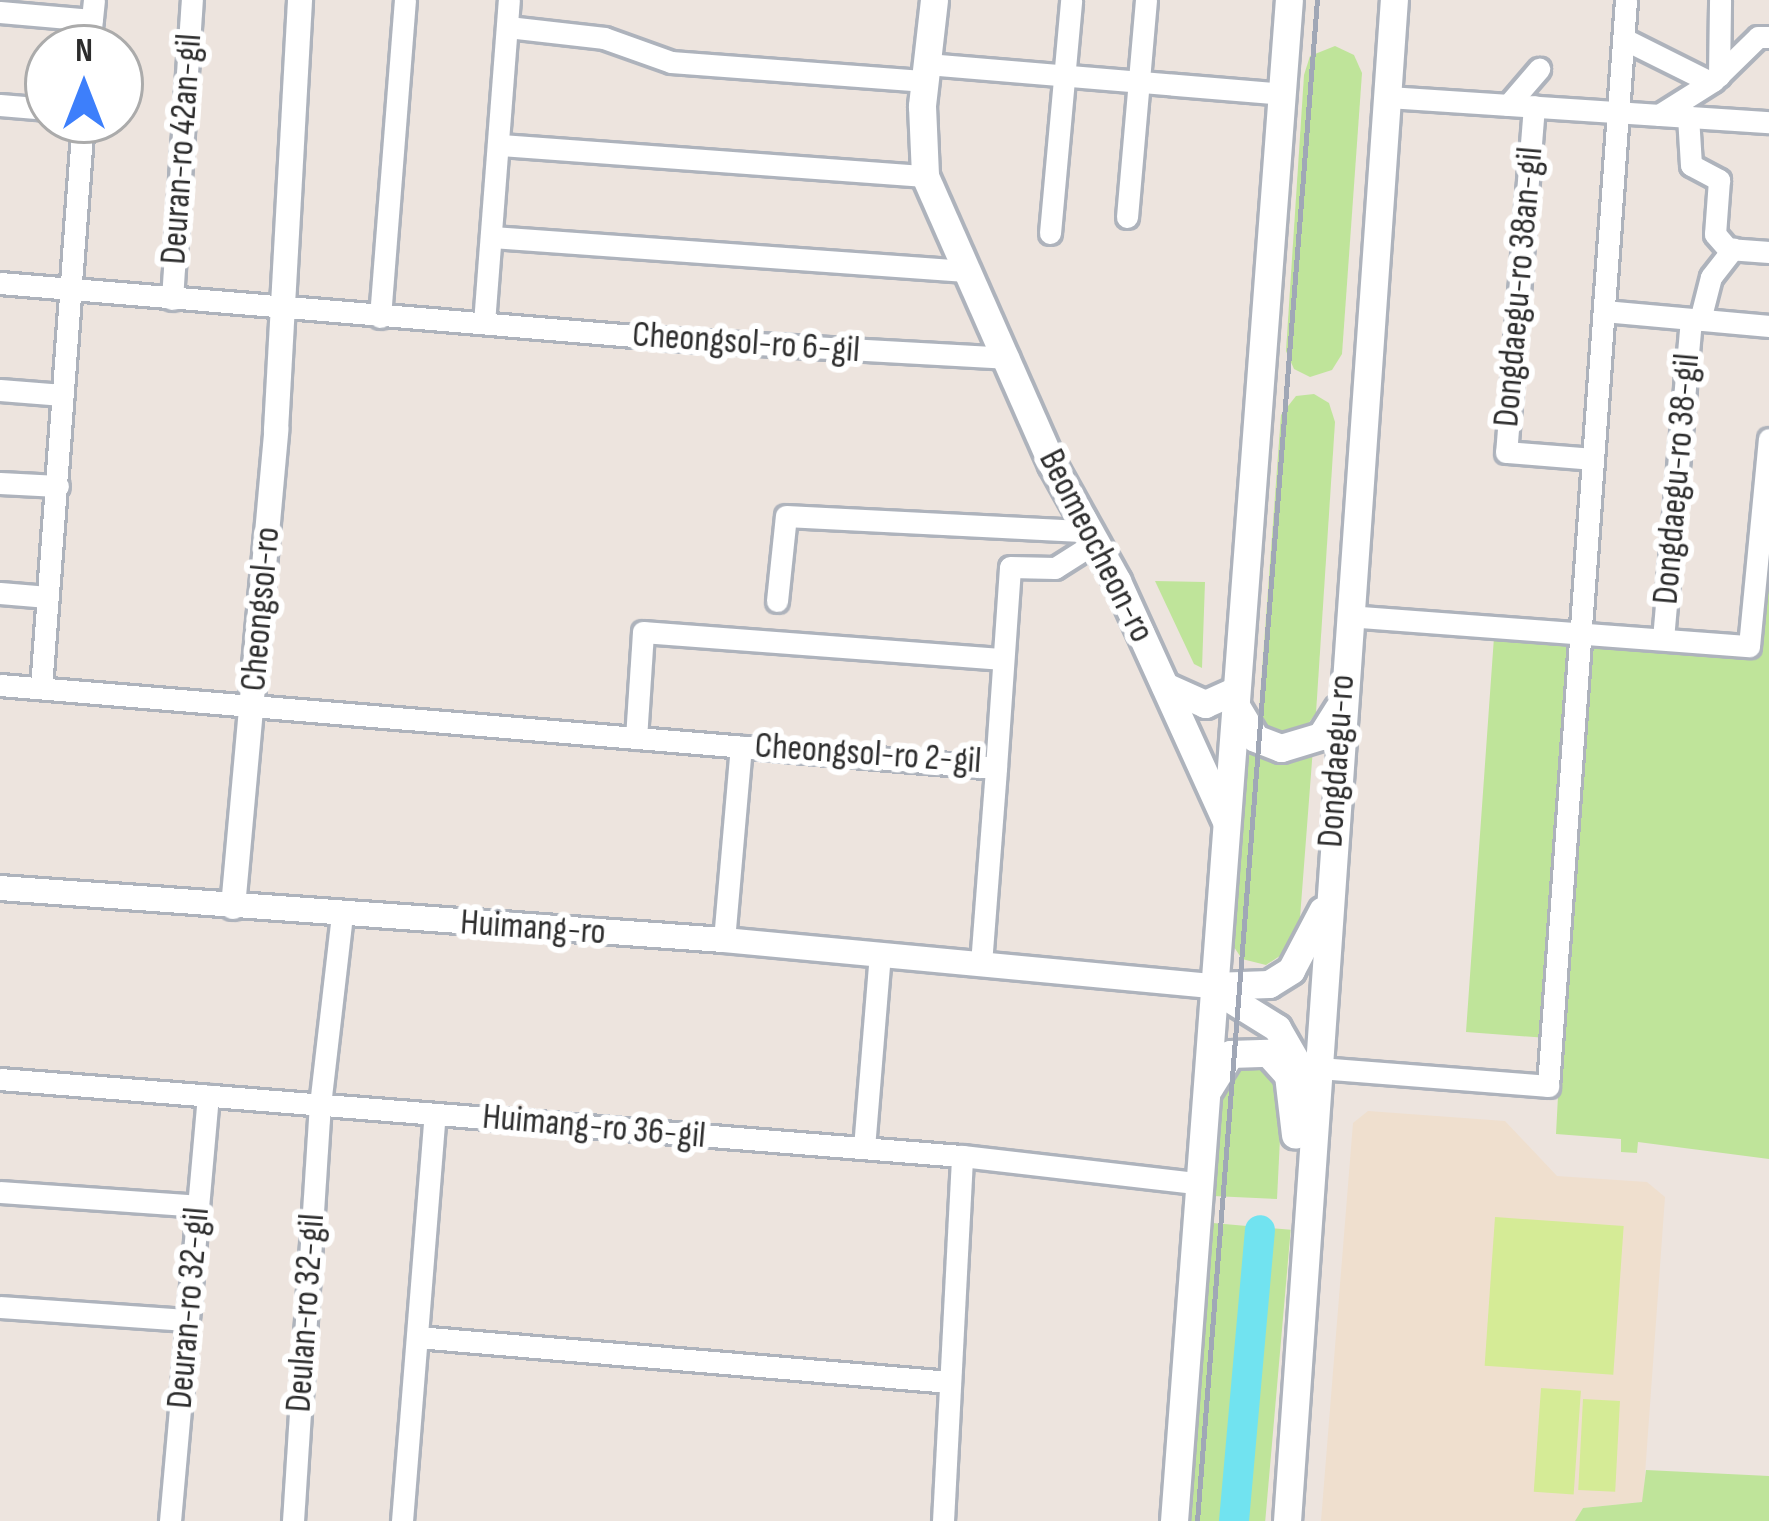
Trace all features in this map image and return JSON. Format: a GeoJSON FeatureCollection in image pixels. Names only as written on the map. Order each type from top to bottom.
{"type":"FeatureCollection","features":[{"type":"Feature","properties":{"kind":"main road","name":"Beomeocheon-ro"},"geometry":{"type":"LineString","coordinates":[[934,0],[926,73],[925,176],[1226,820]]}},
{"type":"Feature","properties":{"kind":"main road"},"geometry":{"type":"LineString","coordinates":[[1174,1521],[1195,1183],[1289,0]]}},
{"type":"Feature","properties":{"kind":"main road","name":"Dongdaegu-ro"},"geometry":{"type":"LineString","coordinates":[[1287,1521],[1311,1098],[1321,1068],[1342,686],[1394,0]]}},
{"type":"Feature","properties":{"kind":"main road"},"geometry":{"type":"LineString","coordinates":[[1165,686],[1205,704],[1235,696]]}},
{"type":"Feature","properties":{"kind":"main road"},"geometry":{"type":"LineString","coordinates":[[1235,696],[1255,738],[1295,748],[1330,726],[1342,686]]}},
{"type":"Feature","properties":{"kind":"main road"},"geometry":{"type":"LineString","coordinates":[[1210,986],[1269,984],[1291,970],[1328,894]]}},
{"type":"Feature","properties":{"kind":"main road"},"geometry":{"type":"LineString","coordinates":[[1210,986],[1290,1042],[1311,1098]]}},
{"type":"Feature","properties":{"kind":"main road"},"geometry":{"type":"LineString","coordinates":[[1200,1120],[1221,1062],[1244,1049],[1274,1056],[1289,1081],[1308,1198]]}},
{"type":"Feature","properties":{"kind":"street","name":"Deuran-ro 42an-gil"},"geometry":{"type":"LineString","coordinates":[[172,299],[192,0]]}},
{"type":"Feature","properties":{"kind":"street","name":"Cheongsol-ro"},"geometry":{"type":"LineString","coordinates":[[233,907],[285,310],[300,0]]}},
{"type":"Feature","properties":{"kind":"street"},"geometry":{"type":"LineString","coordinates":[[380,317],[405,0]]}},
{"type":"Feature","properties":{"kind":"street"},"geometry":{"type":"LineString","coordinates":[[484,323],[509,0]]}},
{"type":"Feature","properties":{"kind":"street"},"geometry":{"type":"LineString","coordinates":[[1050,232],[1071,0]]}},
{"type":"Feature","properties":{"kind":"street"},"geometry":{"type":"LineString","coordinates":[[1127,217],[1146,0]]}},
{"type":"Feature","properties":{"kind":"street"},"geometry":{"type":"LineString","coordinates":[[1321,1068],[1548,1086],[1626,0]]}},
{"type":"Feature","properties":{"kind":"street"},"geometry":{"type":"LineString","coordinates":[[1715,79],[1720,0]]}},
{"type":"Feature","properties":{"kind":"street"},"geometry":{"type":"LineString","coordinates":[[0,12],[93,10]]}},
{"type":"Feature","properties":{"kind":"street"},"geometry":{"type":"LineString","coordinates":[[508,27],[604,38],[671,62],[1064,77],[1282,94]]}},
{"type":"Feature","properties":{"kind":"street"},"geometry":{"type":"LineString","coordinates":[[1659,115],[1715,79],[1758,37],[1769,38]]}},
{"type":"Feature","properties":{"kind":"street"},"geometry":{"type":"LineString","coordinates":[[1624,39],[1715,79]]}},
{"type":"Feature","properties":{"kind":"street"},"geometry":{"type":"LineString","coordinates":[[1508,104],[1539,69]]}},
{"type":"Feature","properties":{"kind":"street"},"geometry":{"type":"LineString","coordinates":[[1388,97],[1769,122]]}},
{"type":"Feature","properties":{"kind":"street","name":"Dongdaegu-ro 38an-gil"},"geometry":{"type":"LineString","coordinates":[[1534,106],[1506,452],[1593,459]]}},
{"type":"Feature","properties":{"kind":"street"},"geometry":{"type":"LineString","coordinates":[[1688,116],[1691,165],[1719,180],[1715,234],[1732,249],[1769,252]]}},
{"type":"Feature","properties":{"kind":"street"},"geometry":{"type":"LineString","coordinates":[[41,688],[81,144]]}},
{"type":"Feature","properties":{"kind":"street"},"geometry":{"type":"LineString","coordinates":[[501,145],[925,176]]}},
{"type":"Feature","properties":{"kind":"street"},"geometry":{"type":"LineString","coordinates":[[492,237],[966,271]]}},
{"type":"Feature","properties":{"kind":"street","name":"Dongdaegu-ro 38-gil"},"geometry":{"type":"LineString","coordinates":[[1663,639],[1696,320],[1711,277],[1732,249]]}},
{"type":"Feature","properties":{"kind":"street"},"geometry":{"type":"LineString","coordinates":[[0,283],[285,310]]}},
{"type":"Feature","properties":{"kind":"street","name":"Cheongsol-ro 6-gil"},"geometry":{"type":"LineString","coordinates":[[285,310],[1008,358]]}},
{"type":"Feature","properties":{"kind":"street","name":"Dongdaegu-ro 38-gil"},"geometry":{"type":"LineString","coordinates":[[1604,311],[1769,326]]}},
{"type":"Feature","properties":{"kind":"street"},"geometry":{"type":"LineString","coordinates":[[0,390],[64,395]]}},
{"type":"Feature","properties":{"kind":"street","name":"Dongdaegu-ro 38-gil"},"geometry":{"type":"LineString","coordinates":[[1348,616],[1749,645],[1769,439]]}},
{"type":"Feature","properties":{"kind":"street"},"geometry":{"type":"LineString","coordinates":[[0,483],[58,486]]}},
{"type":"Feature","properties":{"kind":"street"},"geometry":{"type":"LineString","coordinates":[[776,601],[786,516],[1091,537]]}},
{"type":"Feature","properties":{"kind":"street","name":"Cheongsol-ro 2-gil"},"geometry":{"type":"LineString","coordinates":[[0,686],[996,768],[1010,567],[1054,568],[1091,537]]}},
{"type":"Feature","properties":{"kind":"street"},"geometry":{"type":"LineString","coordinates":[[0,593],[48,597]]}},
{"type":"Feature","properties":{"kind":"street"},"geometry":{"type":"LineString","coordinates":[[636,738],[643,632],[1004,659]]}},
{"type":"Feature","properties":{"kind":"street"},"geometry":{"type":"LineString","coordinates":[[724,940],[741,746]]}},
{"type":"Feature","properties":{"kind":"street"},"geometry":{"type":"LineString","coordinates":[[981,964],[996,768]]}},
{"type":"Feature","properties":{"kind":"street","name":"Huimang-ro"},"geometry":{"type":"LineString","coordinates":[[0,888],[724,940],[1210,986]]}},
{"type":"Feature","properties":{"kind":"street"},"geometry":{"type":"LineString","coordinates":[[320,1105],[342,916]]}},
{"type":"Feature","properties":{"kind":"street"},"geometry":{"type":"LineString","coordinates":[[864,1148],[880,955]]}},
{"type":"Feature","properties":{"kind":"street","name":"Huimang-ro 36-gil"},"geometry":{"type":"LineString","coordinates":[[0,1079],[962,1156]]}},
{"type":"Feature","properties":{"kind":"street","name":"Deuran-ro 32-gil"},"geometry":{"type":"LineString","coordinates":[[170,1521],[208,1096]]}},
{"type":"Feature","properties":{"kind":"street","name":"Deulan-ro 32-gil"},"geometry":{"type":"LineString","coordinates":[[293,1521],[320,1105]]}},
{"type":"Feature","properties":{"kind":"street"},"geometry":{"type":"LineString","coordinates":[[402,1521],[435,1114]]}},
{"type":"Feature","properties":{"kind":"street"},"geometry":{"type":"LineString","coordinates":[[944,1521],[962,1156],[1195,1183]]}},
{"type":"Feature","properties":{"kind":"street"},"geometry":{"type":"LineString","coordinates":[[0,1192],[198,1206]]}},
{"type":"Feature","properties":{"kind":"street"},"geometry":{"type":"LineString","coordinates":[[0,1307],[187,1320]]}},
{"type":"Feature","properties":{"kind":"street"},"geometry":{"type":"LineString","coordinates":[[417,1337],[950,1382]]}},
{"type":"Feature","properties":{"kind":"shaded area"},"geometry":{"type":"Polygon","coordinates":[[[1368,1111],[1505,1121],[1557,1176],[1647,1182],[1665,1197],[1643,1502],[1583,1508],[1575,1521],[1321,1521],[1353,1123],[1368,1111]]]}},
{"type":"Feature","properties":{"kind":"green space"},"geometry":{"type":"Polygon","coordinates":[[[1335,46],[1354,55],[1362,73],[1342,354],[1332,370],[1310,377],[1294,369],[1286,351],[1304,75],[1310,56],[1335,46]]]}},
{"type":"Feature","properties":{"kind":"green space"},"geometry":{"type":"Polygon","coordinates":[[[1314,394],[1329,403],[1335,422],[1316,713],[1297,739],[1265,729],[1259,711],[1281,415],[1296,396],[1314,394]]]}},
{"type":"Feature","properties":{"kind":"green space"},"geometry":{"type":"Polygon","coordinates":[[[1769,566],[1769,1159],[1638,1142],[1637,1153],[1621,1152],[1621,1139],[1556,1134],[1561,1039],[1466,1032],[1494,637],[1760,654],[1769,566]]]}},
{"type":"Feature","properties":{"kind":"green space"},"geometry":{"type":"Polygon","coordinates":[[[1155,581],[1205,582],[1202,668],[1194,664],[1155,581]]]}},
{"type":"Feature","properties":{"kind":"green space"},"geometry":{"type":"Polygon","coordinates":[[[1251,740],[1283,761],[1313,748],[1298,944],[1266,965],[1242,959],[1228,938],[1251,740]]]}},
{"type":"Feature","properties":{"kind":"green space"},"geometry":{"type":"Polygon","coordinates":[[[1243,1054],[1283,1078],[1277,1199],[1213,1196],[1218,1075],[1243,1054]]]}},
{"type":"Feature","properties":{"kind":"green space"},"geometry":{"type":"Polygon","coordinates":[[[1495,1217],[1624,1226],[1613,1375],[1485,1366],[1495,1217]]]}},
{"type":"Feature","properties":{"kind":"green space"},"geometry":{"type":"Polygon","coordinates":[[[1213,1223],[1291,1230],[1265,1521],[1187,1521],[1213,1223]]]}},
{"type":"Feature","properties":{"kind":"green space"},"geometry":{"type":"Polygon","coordinates":[[[1541,1388],[1581,1391],[1574,1495],[1534,1492],[1541,1388]]]}},
{"type":"Feature","properties":{"kind":"green space"},"geometry":{"type":"Polygon","coordinates":[[[1583,1399],[1620,1401],[1615,1492],[1578,1490],[1583,1399]]]}},
{"type":"Feature","properties":{"kind":"green space"},"geometry":{"type":"Polygon","coordinates":[[[1646,1470],[1769,1476],[1769,1521],[1575,1521],[1583,1508],[1642,1502],[1646,1470]]]}},
{"type":"Feature","properties":{"kind":"waterway"},"geometry":{"type":"LineString","coordinates":[[1234,1521],[1260,1230]]}},
{"type":"Feature","properties":{"kind":"railway"},"geometry":{"type":"LineString","coordinates":[[1197,1521],[1317,0]]}}]}
